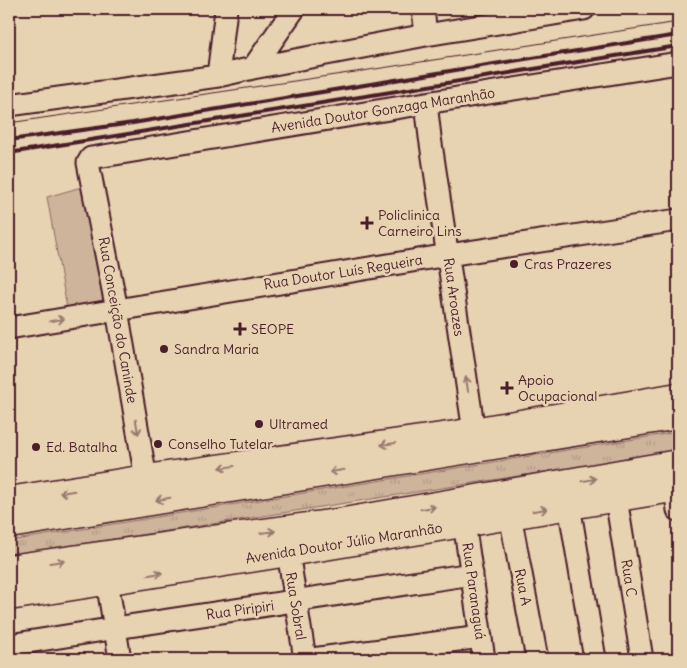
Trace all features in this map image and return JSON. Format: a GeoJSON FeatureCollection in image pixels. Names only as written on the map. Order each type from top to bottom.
{"type":"FeatureCollection","features":[{"type":"Feature","properties":{"kind":"main road"},"geometry":{"type":"LineString","coordinates":[[9,501],[146,479],[474,432],[678,397]]}},
{"type":"Feature","properties":{"kind":"main road"},"geometry":{"type":"LineString","coordinates":[[9,524],[678,415]]}},
{"type":"Feature","properties":{"kind":"main road","name":"Avenida Doutor Júlio Maranhão"},"geometry":{"type":"LineString","coordinates":[[9,596],[288,552],[677,487]]}},
{"type":"Feature","properties":{"kind":"main road","name":"Avenida Doutor Júlio Maranhão"},"geometry":{"type":"LineString","coordinates":[[9,569],[344,522],[677,487]]}},
{"type":"Feature","properties":{"kind":"street"},"geometry":{"type":"LineString","coordinates":[[218,76],[226,9]]}},
{"type":"Feature","properties":{"kind":"street"},"geometry":{"type":"LineString","coordinates":[[253,68],[294,9]]}},
{"type":"Feature","properties":{"kind":"street"},"geometry":{"type":"LineString","coordinates":[[422,9],[426,35]]}},
{"type":"Feature","properties":{"kind":"street"},"geometry":{"type":"LineString","coordinates":[[9,105],[218,76],[426,35],[584,9]]}},
{"type":"Feature","properties":{"kind":"street","name":"Avenida Doutor Gonzaga Maranhão"},"geometry":{"type":"LineString","coordinates":[[89,161],[91,158],[678,63]]}},
{"type":"Feature","properties":{"kind":"street","name":"Rua Aroazes"},"geometry":{"type":"LineString","coordinates":[[426,103],[474,432]]}},
{"type":"Feature","properties":{"kind":"street","name":"Rua Conceição do Caninde"},"geometry":{"type":"LineString","coordinates":[[89,161],[146,479]]}},
{"type":"Feature","properties":{"kind":"street","name":"Rua Doutor Luís Regueira"},"geometry":{"type":"LineString","coordinates":[[9,328],[448,255],[678,220]]}},
{"type":"Feature","properties":{"kind":"street","name":"Rua C"},"geometry":{"type":"LineString","coordinates":[[616,498],[642,659]]}},
{"type":"Feature","properties":{"kind":"street"},"geometry":{"type":"LineString","coordinates":[[568,505],[595,659]]}},
{"type":"Feature","properties":{"kind":"street","name":"Rua A"},"geometry":{"type":"LineString","coordinates":[[510,515],[537,659]]}},
{"type":"Feature","properties":{"kind":"street","name":"Rua Paranaguá"},"geometry":{"type":"LineString","coordinates":[[464,522],[484,659]]}},
{"type":"Feature","properties":{"kind":"street","name":"Rua Sobral"},"geometry":{"type":"LineString","coordinates":[[288,552],[305,659]]}},
{"type":"Feature","properties":{"kind":"street","name":"Rua Piripiri"},"geometry":{"type":"LineString","coordinates":[[9,645],[472,574]]}},
{"type":"Feature","properties":{"kind":"street"},"geometry":{"type":"LineString","coordinates":[[107,581],[120,659]]}},
{"type":"Feature","properties":{"kind":"street"},"geometry":{"type":"LineString","coordinates":[[312,659],[481,637]]}},
{"type":"Feature","properties":{"kind":"green space"},"geometry":{"type":"Polygon","coordinates":[[[85,186],[103,302],[67,308],[47,197],[85,186]]]}},
{"type":"Feature","properties":{"kind":"green space"},"geometry":{"type":"Polygon","coordinates":[[[678,432],[678,451],[9,555],[9,541],[678,432]]]}},
{"type":"Feature","properties":{"kind":"tram line"},"geometry":{"type":"LineString","coordinates":[[9,123],[678,22]]}},
{"type":"Feature","properties":{"kind":"railway"},"geometry":{"type":"LineString","coordinates":[[9,140],[133,123],[678,35]]}},
{"type":"Feature","properties":{"kind":"railway"},"geometry":{"type":"LineString","coordinates":[[9,153],[678,46]]}},
{"type":"Feature","properties":{"kind":"place","name":"Policlinica Carneiro Lins"},"geometry":{"type":"Point","coordinates":[367,223]}},
{"type":"Feature","properties":{"kind":"place","name":"Cras Prazeres"},"geometry":{"type":"Point","coordinates":[514,264]}},
{"type":"Feature","properties":{"kind":"place","name":"SEOPE"},"geometry":{"type":"Point","coordinates":[240,329]}},
{"type":"Feature","properties":{"kind":"place","name":"Sandra Maria"},"geometry":{"type":"Point","coordinates":[164,349]}},
{"type":"Feature","properties":{"kind":"place","name":"Apoio Ocupacional"},"geometry":{"type":"Point","coordinates":[507,388]}},
{"type":"Feature","properties":{"kind":"place","name":"Ultramed"},"geometry":{"type":"Point","coordinates":[259,424]}},
{"type":"Feature","properties":{"kind":"place","name":"Conselho Tutelar"},"geometry":{"type":"Point","coordinates":[158,444]}},
{"type":"Feature","properties":{"kind":"place","name":"Ed. Batalha"},"geometry":{"type":"Point","coordinates":[36,447]}}]}
